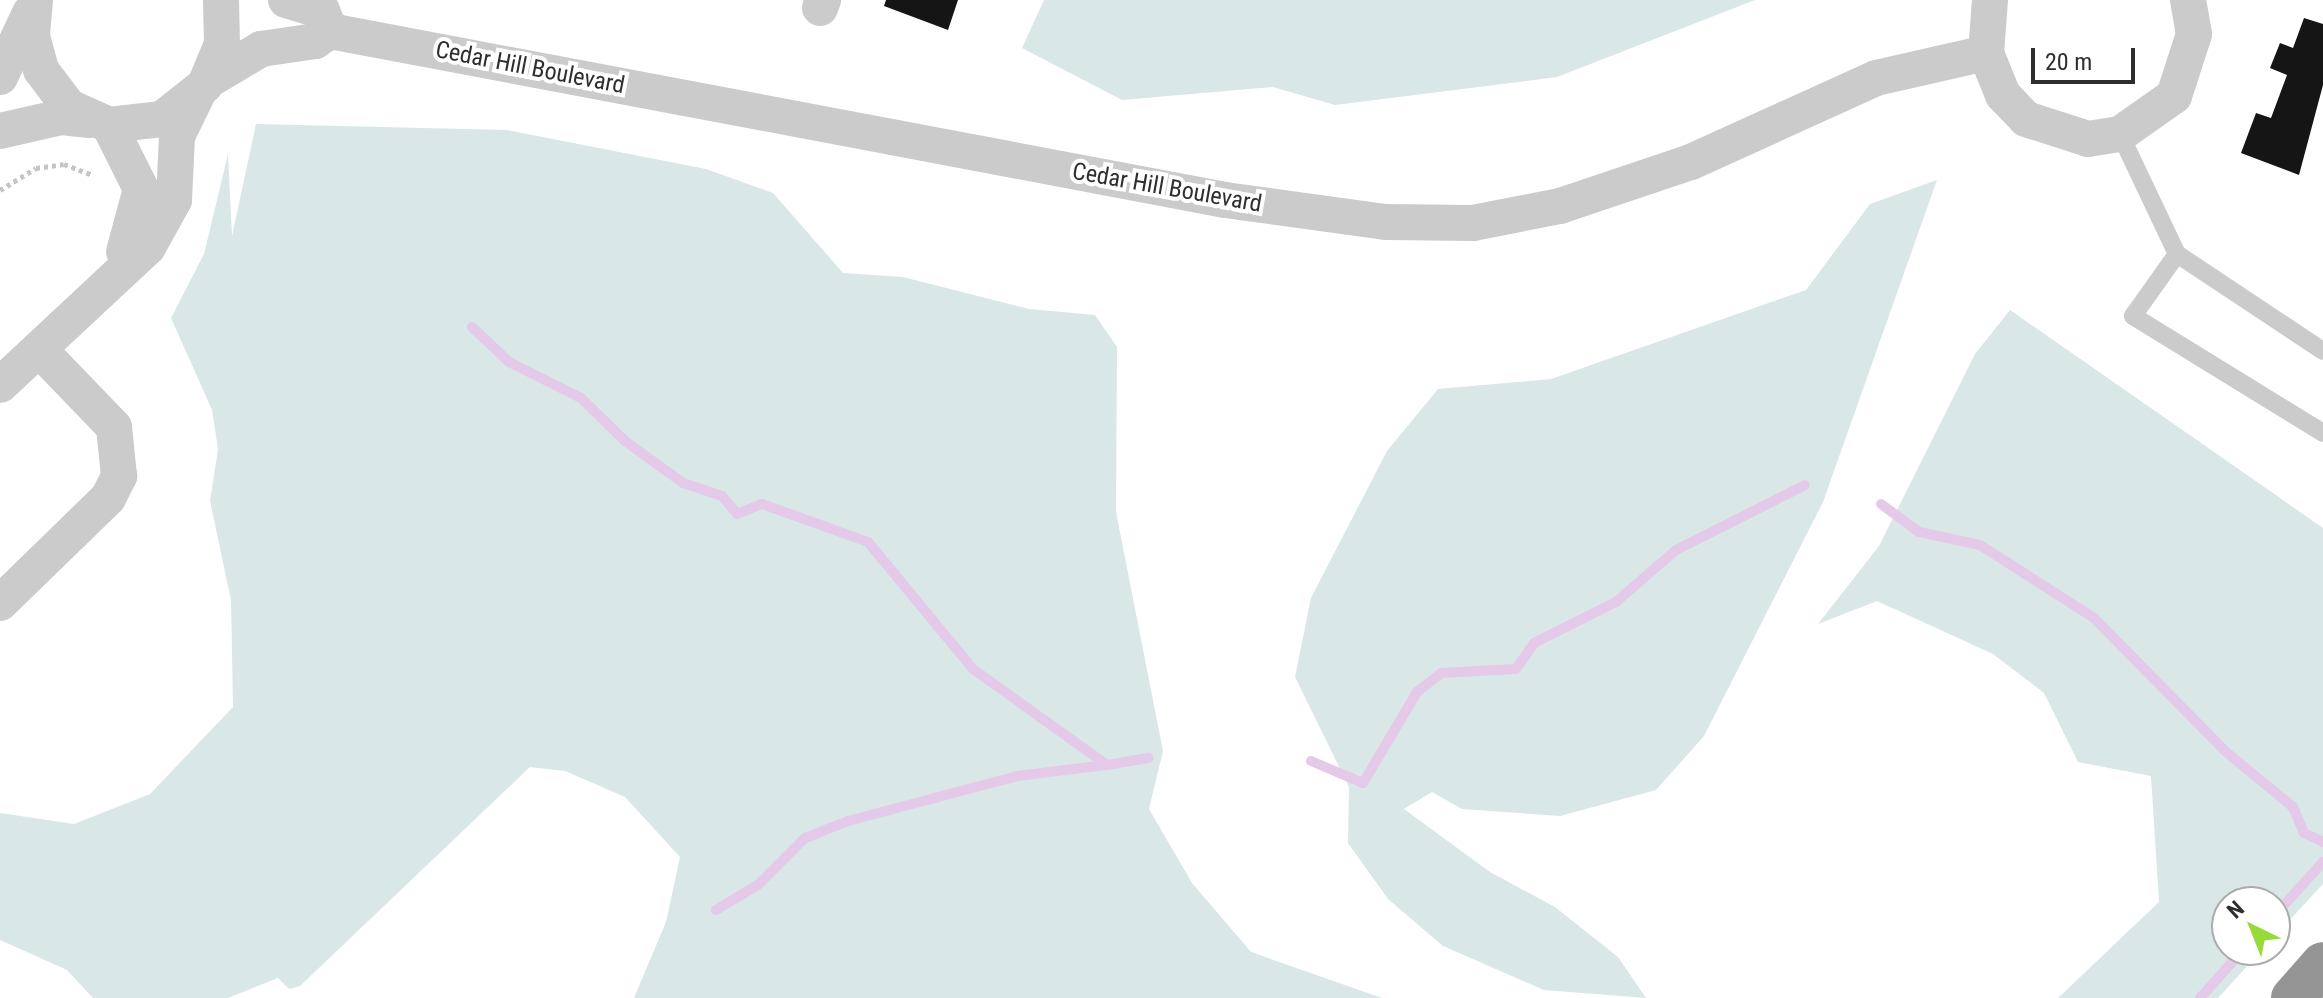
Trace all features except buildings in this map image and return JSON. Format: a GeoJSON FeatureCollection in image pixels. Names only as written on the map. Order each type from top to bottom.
{"type":"FeatureCollection","features":[{"type":"Feature","properties":{"kind":"highway"},"geometry":{"type":"LineString","coordinates":[[2293,998],[2323,964]]}},
{"type":"Feature","properties":{"kind":"street"},"geometry":{"type":"LineString","coordinates":[[0,77],[35,0]]}},
{"type":"Feature","properties":{"kind":"street"},"geometry":{"type":"LineString","coordinates":[[35,0],[32,36],[41,70],[69,107],[99,122],[142,201],[112,280]]}},
{"type":"Feature","properties":{"kind":"street"},"geometry":{"type":"LineString","coordinates":[[0,385],[148,247],[174,200],[177,136],[222,44],[221,0]]}},
{"type":"Feature","properties":{"kind":"street"},"geometry":{"type":"LineString","coordinates":[[0,131],[61,117],[99,122],[162,119],[204,85],[261,49],[315,41],[330,31],[322,11],[286,0]]}},
{"type":"Feature","properties":{"kind":"street"},"geometry":{"type":"LineString","coordinates":[[1990,0],[1986,53],[2003,95],[2026,119],[2056,134],[2120,134],[2150,119],[2179,86],[2194,34],[2188,0]]}},
{"type":"Feature","properties":{"kind":"street","name":"Cedar Hill Boulevard"},"geometry":{"type":"LineString","coordinates":[[330,31],[1225,200],[1386,222],[1473,223],[1560,206],[1691,162],[1876,78],[1986,53]]}},
{"type":"Feature","properties":{"kind":"street"},"geometry":{"type":"LineString","coordinates":[[0,603],[108,498],[119,476],[114,427],[39,349]]}},
{"type":"Feature","properties":{"kind":"lane"},"geometry":{"type":"LineString","coordinates":[[2120,134],[2177,254],[2323,351]]}},
{"type":"Feature","properties":{"kind":"lane"},"geometry":{"type":"LineString","coordinates":[[2177,254],[2133,316],[2323,433]]}},
{"type":"Feature","properties":{"kind":"shaded area"},"geometry":{"type":"Polygon","coordinates":[[[1044,0],[1755,0],[1557,77],[1335,105],[1273,87],[1122,100],[1022,48],[1044,0]]]}},
{"type":"Feature","properties":{"kind":"shaded area"},"geometry":{"type":"Polygon","coordinates":[[[256,124],[507,130],[706,169],[773,193],[843,273],[903,277],[1029,309],[1095,315],[1117,347],[1116,512],[1163,751],[1149,809],[1192,883],[1251,952],[1382,998],[634,998],[666,922],[680,857],[625,797],[565,771],[530,767],[300,986],[289,989],[278,978],[228,998],[93,998],[67,970],[0,940],[0,813],[74,824],[150,794],[233,707],[231,600],[210,501],[218,449],[212,410],[171,318],[204,254],[228,154],[232,236],[256,124]]]}},
{"type":"Feature","properties":{"kind":"shaded area"},"geometry":{"type":"Polygon","coordinates":[[[1937,180],[1823,502],[1704,736],[1656,790],[1560,816],[1462,809],[1432,792],[1404,809],[1490,872],[1555,907],[1618,957],[1646,998],[1544,990],[1443,946],[1388,899],[1348,843],[1349,787],[1295,677],[1311,598],[1387,451],[1438,389],[1551,379],[1806,290],[1870,204],[1937,180]]]}},
{"type":"Feature","properties":{"kind":"shaded area"},"geometry":{"type":"Polygon","coordinates":[[[2010,310],[2323,528],[2323,884],[2291,919],[2291,886],[2211,886],[2211,966],[2247,966],[2218,998],[2058,998],[2159,902],[2151,776],[2078,762],[2044,693],[1993,654],[1877,601],[1818,624],[1879,546],[1975,354],[2010,310]]]}},
{"type":"Feature","properties":{"kind":"waterway"},"geometry":{"type":"LineString","coordinates":[[472,327],[509,362],[581,398],[625,441],[683,483],[722,496],[737,514],[762,504],[868,542],[973,669],[1107,765],[1148,758]]}},
{"type":"Feature","properties":{"kind":"waterway"},"geometry":{"type":"LineString","coordinates":[[1311,761],[1363,783],[1417,692],[1441,673],[1516,669],[1534,643],[1616,602],[1676,550],[1805,485]]}},
{"type":"Feature","properties":{"kind":"waterway"},"geometry":{"type":"LineString","coordinates":[[1881,504],[1919,532],[1980,545],[2094,618],[2225,751],[2293,807],[2304,833],[2323,842]]}},
{"type":"Feature","properties":{"kind":"waterway"},"geometry":{"type":"LineString","coordinates":[[716,910],[759,884],[805,838],[848,821],[1017,776],[1107,765]]}},
{"type":"Feature","properties":{"kind":"waterway"},"geometry":{"type":"LineString","coordinates":[[2291,897],[2323,862]]}},
{"type":"Feature","properties":{"kind":"waterway"},"geometry":{"type":"LineString","coordinates":[[2200,998],[2229,966]]}}]}
